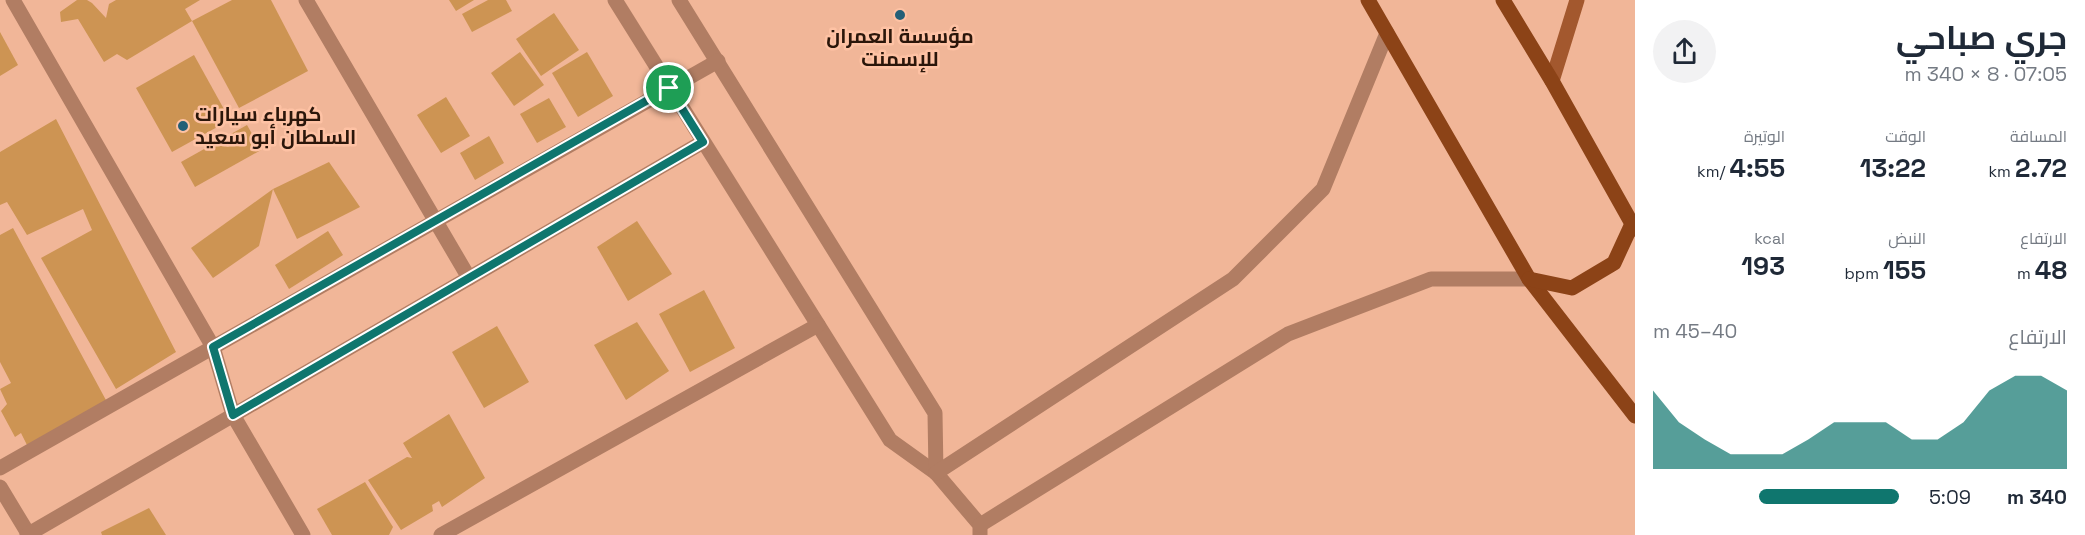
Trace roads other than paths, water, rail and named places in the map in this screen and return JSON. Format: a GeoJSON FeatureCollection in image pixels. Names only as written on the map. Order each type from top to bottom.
{"type":"FeatureCollection","features":[{"type":"Feature","properties":{"kind":"main road"},"geometry":{"type":"LineString","coordinates":[[1368,0],[1529,279],[1635,416]]}},
{"type":"Feature","properties":{"kind":"main road"},"geometry":{"type":"LineString","coordinates":[[1503,0],[1552,81],[1634,227],[1614,263],[1572,288],[1529,279]]}},
{"type":"Feature","properties":{"kind":"main road"},"geometry":{"type":"LineString","coordinates":[[1552,81],[1577,0]]}},
{"type":"Feature","properties":{"kind":"street"},"geometry":{"type":"LineString","coordinates":[[14,0],[213,347],[233,415],[303,535]]}},
{"type":"Feature","properties":{"kind":"street"},"geometry":{"type":"LineString","coordinates":[[306,0],[469,278]]}},
{"type":"Feature","properties":{"kind":"street"},"geometry":{"type":"LineString","coordinates":[[615,0],[890,440],[936,473],[980,530],[1288,334],[1431,279],[1529,279]]}},
{"type":"Feature","properties":{"kind":"street"},"geometry":{"type":"LineString","coordinates":[[679,0],[935,413],[936,473]]}},
{"type":"Feature","properties":{"kind":"street"},"geometry":{"type":"LineString","coordinates":[[936,473],[1233,279],[1323,189],[1387,33]]}},
{"type":"Feature","properties":{"kind":"street"},"geometry":{"type":"LineString","coordinates":[[0,468],[718,61]]}},
{"type":"Feature","properties":{"kind":"street"},"geometry":{"type":"LineString","coordinates":[[0,487],[28,535],[703,142]]}},
{"type":"Feature","properties":{"kind":"street"},"geometry":{"type":"LineString","coordinates":[[441,535],[818,325]]}},
{"type":"Feature","properties":{"kind":"place","name":"مؤسسة العمران للإسمنت"},"geometry":{"type":"Point","coordinates":[900,15]}},
{"type":"Feature","properties":{"kind":"place","name":"كهرباء سيارات السلطان أبو سعيد"},"geometry":{"type":"Point","coordinates":[183,126]}}]}
